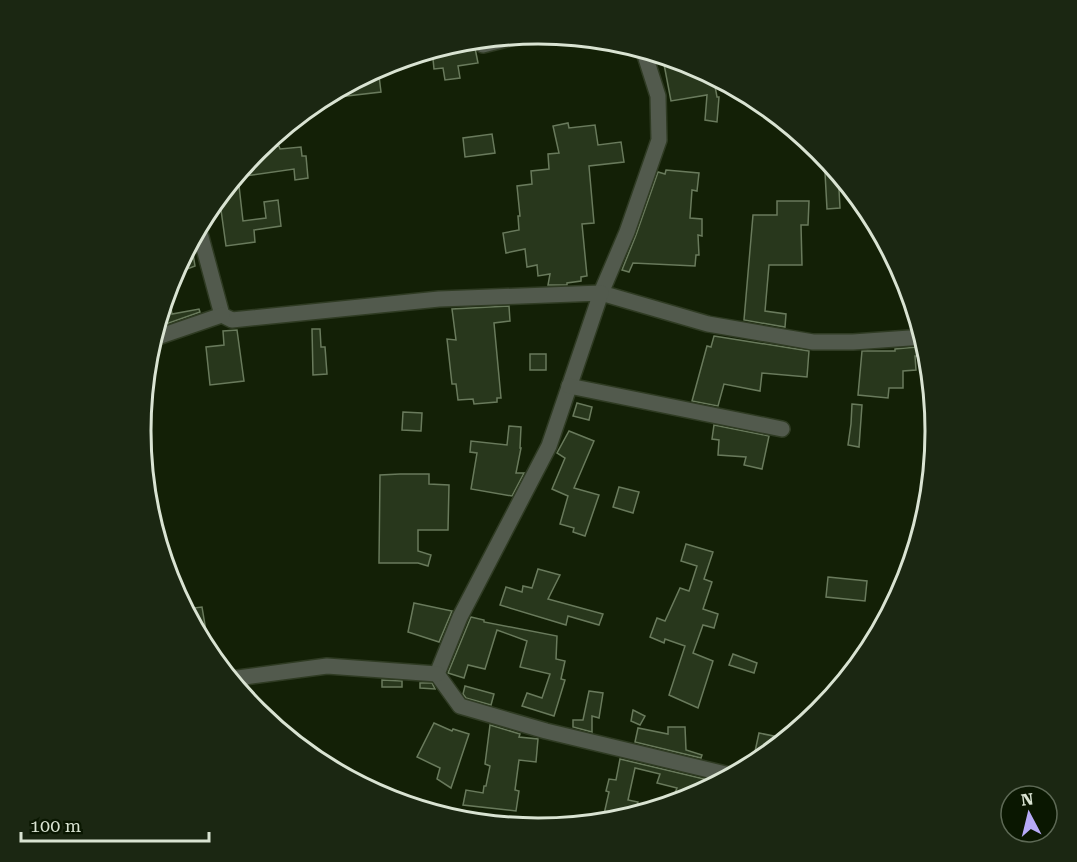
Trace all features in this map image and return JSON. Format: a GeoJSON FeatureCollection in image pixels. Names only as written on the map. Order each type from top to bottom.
{"type":"FeatureCollection","features":[{"type":"Feature","properties":{"kind":"street"},"geometry":{"type":"LineString","coordinates":[[437,674],[460,617],[549,446],[601,293],[627,232],[659,140],[658,96],[646,59]]}},
{"type":"Feature","properties":{"kind":"street"},"geometry":{"type":"LineString","coordinates":[[202,240],[222,315]]}},
{"type":"Feature","properties":{"kind":"street"},"geometry":{"type":"LineString","coordinates":[[163,335],[222,315],[232,320],[439,298],[601,293],[708,324],[813,342],[915,338]]}},
{"type":"Feature","properties":{"kind":"street"},"geometry":{"type":"LineString","coordinates":[[569,386],[782,429]]}},
{"type":"Feature","properties":{"kind":"street"},"geometry":{"type":"LineString","coordinates":[[240,678],[327,666],[437,674]]}},
{"type":"Feature","properties":{"kind":"street"},"geometry":{"type":"LineString","coordinates":[[437,674],[460,706],[546,731],[721,773]]}},
{"type":"Feature","properties":{"kind":"building"},"geometry":{"type":"Polygon","coordinates":[[[475,49],[478,63],[458,66],[460,78],[445,80],[443,68],[434,69],[433,58],[475,49]]]}},
{"type":"Feature","properties":{"kind":"building"},"geometry":{"type":"Polygon","coordinates":[[[664,64],[715,86],[717,97],[719,97],[717,122],[705,120],[707,95],[671,101],[664,64]]]}},
{"type":"Feature","properties":{"kind":"building"},"geometry":{"type":"Polygon","coordinates":[[[379,78],[381,92],[343,96],[379,78]]]}},
{"type":"Feature","properties":{"kind":"building"},"geometry":{"type":"Polygon","coordinates":[[[568,123],[569,128],[595,125],[598,145],[621,142],[624,162],[589,166],[594,223],[582,224],[587,276],[581,277],[581,281],[567,283],[567,285],[548,285],[550,274],[538,276],[537,265],[527,267],[525,249],[506,253],[503,233],[519,230],[517,186],[532,184],[531,171],[549,169],[548,154],[559,153],[553,126],[568,123]]]}},
{"type":"Feature","properties":{"kind":"building"},"geometry":{"type":"Polygon","coordinates":[[[492,134],[495,153],[465,157],[463,138],[492,134]]]}},
{"type":"Feature","properties":{"kind":"building"},"geometry":{"type":"Polygon","coordinates":[[[276,146],[279,146],[280,149],[301,147],[302,156],[306,156],[308,178],[295,180],[294,169],[247,176],[276,146]]]}},
{"type":"Feature","properties":{"kind":"building"},"geometry":{"type":"Polygon","coordinates":[[[666,170],[699,173],[697,191],[692,190],[690,218],[702,219],[702,236],[698,235],[699,255],[696,255],[695,266],[633,263],[629,272],[622,270],[658,172],[665,174],[666,170]]]}},
{"type":"Feature","properties":{"kind":"building"},"geometry":{"type":"Polygon","coordinates":[[[825,170],[839,186],[840,208],[827,209],[825,170]]]}},
{"type":"Feature","properties":{"kind":"building"},"geometry":{"type":"Polygon","coordinates":[[[239,186],[243,221],[266,218],[264,202],[278,200],[281,226],[254,230],[255,242],[226,246],[221,210],[239,186]]]}},
{"type":"Feature","properties":{"kind":"building"},"geometry":{"type":"Polygon","coordinates":[[[777,201],[809,201],[808,225],[801,225],[802,265],[769,265],[765,311],[786,314],[785,327],[744,320],[753,215],[777,215],[777,201]]]}},
{"type":"Feature","properties":{"kind":"building"},"geometry":{"type":"Polygon","coordinates":[[[193,256],[195,266],[186,270],[193,256]]]}},
{"type":"Feature","properties":{"kind":"building"},"geometry":{"type":"Polygon","coordinates":[[[509,306],[510,321],[494,323],[501,398],[497,398],[497,402],[474,404],[473,399],[458,400],[456,384],[452,384],[447,339],[456,340],[452,309],[509,306]]]}},
{"type":"Feature","properties":{"kind":"building"},"geometry":{"type":"Polygon","coordinates":[[[171,309],[172,314],[199,309],[200,312],[166,324],[171,309]]]}},
{"type":"Feature","properties":{"kind":"building"},"geometry":{"type":"Polygon","coordinates":[[[312,329],[320,329],[321,347],[325,347],[327,374],[313,375],[312,329]]]}},
{"type":"Feature","properties":{"kind":"building"},"geometry":{"type":"Polygon","coordinates":[[[237,330],[244,381],[210,385],[206,347],[224,345],[223,331],[237,330]]]}},
{"type":"Feature","properties":{"kind":"building"},"geometry":{"type":"Polygon","coordinates":[[[714,336],[809,351],[807,377],[762,373],[760,391],[724,384],[718,406],[692,401],[707,346],[711,347],[714,336]]]}},
{"type":"Feature","properties":{"kind":"building"},"geometry":{"type":"Polygon","coordinates":[[[917,347],[916,370],[903,371],[903,388],[889,388],[888,398],[858,395],[862,351],[895,351],[895,349],[917,347]]]}},
{"type":"Feature","properties":{"kind":"building"},"geometry":{"type":"Polygon","coordinates":[[[530,354],[546,354],[546,370],[530,370],[530,354]]]}},
{"type":"Feature","properties":{"kind":"building"},"geometry":{"type":"Polygon","coordinates":[[[577,403],[592,407],[589,420],[573,416],[577,403]]]}},
{"type":"Feature","properties":{"kind":"building"},"geometry":{"type":"Polygon","coordinates":[[[852,404],[862,405],[859,447],[848,445],[852,404]]]}},
{"type":"Feature","properties":{"kind":"building"},"geometry":{"type":"Polygon","coordinates":[[[403,412],[422,413],[421,431],[402,430],[403,412]]]}},
{"type":"Feature","properties":{"kind":"building"},"geometry":{"type":"Polygon","coordinates":[[[714,425],[769,436],[762,469],[744,465],[746,457],[718,455],[719,440],[712,439],[714,425]]]}},
{"type":"Feature","properties":{"kind":"building"},"geometry":{"type":"Polygon","coordinates":[[[509,426],[521,427],[521,448],[516,473],[524,473],[512,496],[471,489],[477,453],[470,452],[471,441],[507,445],[509,426]]]}},
{"type":"Feature","properties":{"kind":"building"},"geometry":{"type":"Polygon","coordinates":[[[569,431],[594,441],[574,488],[599,495],[585,536],[573,532],[574,528],[560,524],[568,496],[552,489],[565,458],[557,453],[569,431]]]}},
{"type":"Feature","properties":{"kind":"building"},"geometry":{"type":"Polygon","coordinates":[[[429,474],[429,484],[449,485],[448,530],[418,530],[418,551],[431,555],[428,566],[418,563],[379,563],[380,475],[429,474]]]}},
{"type":"Feature","properties":{"kind":"building"},"geometry":{"type":"Polygon","coordinates":[[[619,487],[639,492],[633,513],[613,507],[619,487]]]}},
{"type":"Feature","properties":{"kind":"building"},"geometry":{"type":"Polygon","coordinates":[[[686,544],[713,552],[704,579],[712,582],[703,609],[718,614],[714,628],[703,625],[693,653],[713,661],[698,708],[669,695],[685,646],[665,639],[664,643],[650,637],[657,618],[665,621],[680,588],[689,591],[697,566],[681,561],[686,544]]]}},
{"type":"Feature","properties":{"kind":"building"},"geometry":{"type":"Polygon","coordinates":[[[538,569],[560,575],[548,599],[603,614],[599,625],[568,616],[566,625],[500,605],[506,587],[522,592],[523,586],[532,588],[538,569]]]}},
{"type":"Feature","properties":{"kind":"building"},"geometry":{"type":"Polygon","coordinates":[[[828,577],[867,581],[865,601],[826,597],[828,577]]]}},
{"type":"Feature","properties":{"kind":"building"},"geometry":{"type":"Polygon","coordinates":[[[414,603],[452,611],[439,642],[408,632],[414,603]]]}},
{"type":"Feature","properties":{"kind":"building"},"geometry":{"type":"Polygon","coordinates":[[[202,607],[206,629],[203,625],[194,608],[202,607]]]}},
{"type":"Feature","properties":{"kind":"building"},"geometry":{"type":"Polygon","coordinates":[[[471,617],[484,620],[484,622],[557,636],[556,659],[565,661],[561,679],[565,680],[554,716],[522,706],[527,693],[542,698],[550,674],[520,667],[527,641],[497,630],[485,669],[468,665],[464,678],[448,673],[471,617]]]}},
{"type":"Feature","properties":{"kind":"building"},"geometry":{"type":"Polygon","coordinates":[[[733,654],[757,663],[754,673],[729,665],[733,654]]]}},
{"type":"Feature","properties":{"kind":"building"},"geometry":{"type":"Polygon","coordinates":[[[382,680],[402,681],[402,687],[382,687],[382,680]]]}},
{"type":"Feature","properties":{"kind":"building"},"geometry":{"type":"Polygon","coordinates":[[[420,683],[432,683],[435,689],[420,688],[420,683]]]}},
{"type":"Feature","properties":{"kind":"building"},"geometry":{"type":"Polygon","coordinates":[[[465,686],[494,694],[491,705],[466,698],[463,694],[465,686]]]}},
{"type":"Feature","properties":{"kind":"building"},"geometry":{"type":"Polygon","coordinates":[[[589,691],[603,693],[599,718],[592,716],[592,732],[573,727],[573,720],[583,720],[589,691]]]}},
{"type":"Feature","properties":{"kind":"building"},"geometry":{"type":"Polygon","coordinates":[[[633,710],[645,716],[640,725],[631,721],[633,710]]]}},
{"type":"Feature","properties":{"kind":"building"},"geometry":{"type":"Polygon","coordinates":[[[434,723],[452,731],[453,729],[469,734],[451,788],[437,779],[440,768],[417,757],[434,723]]]}},
{"type":"Feature","properties":{"kind":"building"},"geometry":{"type":"Polygon","coordinates":[[[490,725],[520,734],[519,737],[538,739],[536,762],[519,760],[515,790],[519,791],[516,811],[463,805],[466,790],[483,793],[484,786],[486,786],[490,766],[485,764],[490,725]]]}},
{"type":"Feature","properties":{"kind":"building"},"geometry":{"type":"Polygon","coordinates":[[[668,727],[685,727],[686,750],[702,755],[701,758],[635,742],[638,728],[668,734],[668,727]]]}},
{"type":"Feature","properties":{"kind":"building"},"geometry":{"type":"Polygon","coordinates":[[[759,733],[776,736],[774,738],[755,752],[759,733]]]}},
{"type":"Feature","properties":{"kind":"building"},"geometry":{"type":"Polygon","coordinates":[[[620,759],[708,780],[675,794],[677,788],[657,783],[660,774],[635,768],[628,800],[638,802],[637,805],[604,813],[609,779],[616,780],[620,759]]]}}]}
